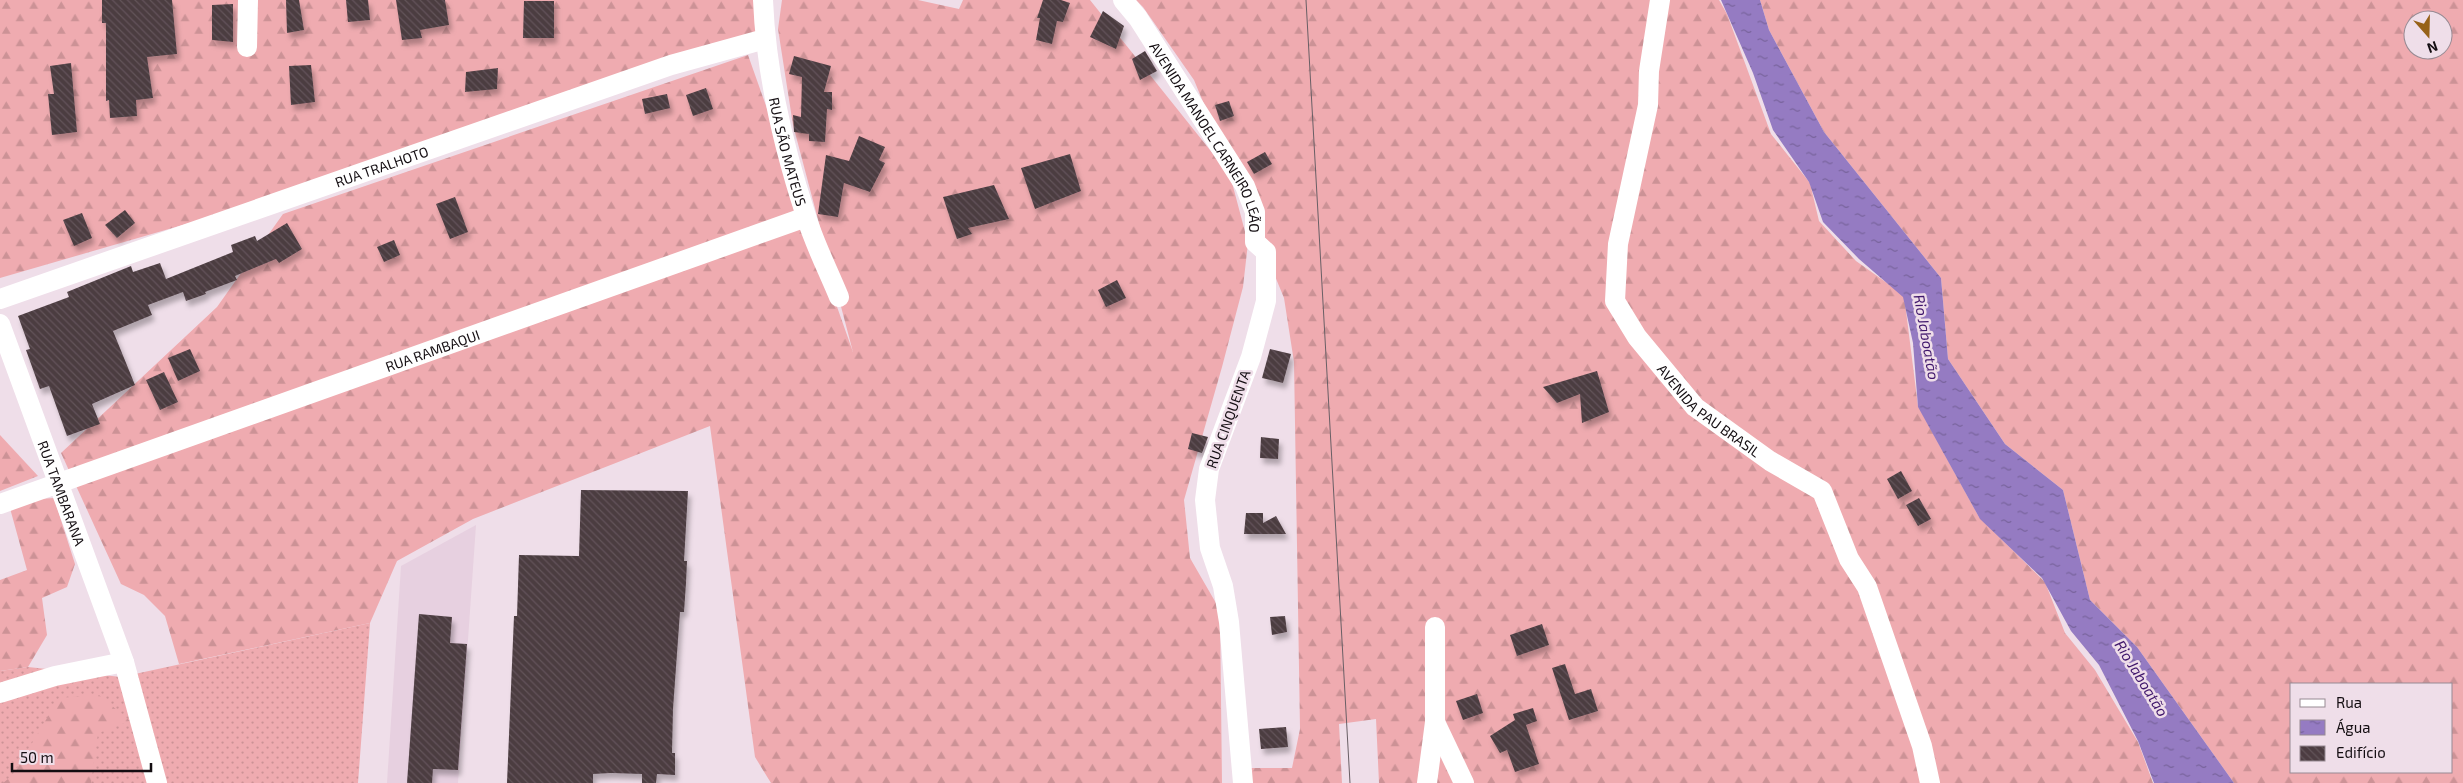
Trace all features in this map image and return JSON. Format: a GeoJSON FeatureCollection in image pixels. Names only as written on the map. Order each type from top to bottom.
{"type":"FeatureCollection","features":[{"type":"Feature","properties":{"kind":"street"},"geometry":{"type":"LineString","coordinates":[[247,47],[248,0]]}},
{"type":"Feature","properties":{"kind":"street","name":"RUA SÃO MATEUS"},"geometry":{"type":"LineString","coordinates":[[763,0],[765,39],[786,144],[806,217],[839,297]]}},
{"type":"Feature","properties":{"kind":"street","name":"AVENIDA MANOEL CARNEIRO LEÃO"},"geometry":{"type":"LineString","coordinates":[[1124,0],[1138,18],[1245,186],[1255,212],[1254,242],[1266,252],[1267,281]]}},
{"type":"Feature","properties":{"kind":"street","name":"AVENIDA PAU BRASIL"},"geometry":{"type":"LineString","coordinates":[[1660,0],[1649,71],[1648,105],[1618,244],[1615,301],[1637,338],[1694,407],[1770,461],[1822,491],[1849,559],[1866,587],[1922,746],[1930,783]]}},
{"type":"Feature","properties":{"kind":"street","name":"RUA TRALHOTO"},"geometry":{"type":"LineString","coordinates":[[0,299],[662,68],[765,39]]}},
{"type":"Feature","properties":{"kind":"street","name":"RUA RAMBAQUI"},"geometry":{"type":"LineString","coordinates":[[0,504],[59,485],[806,217]]}},
{"type":"Feature","properties":{"kind":"street","name":"RUA CINQUENTA"},"geometry":{"type":"LineString","coordinates":[[1242,783],[1233,653],[1223,586],[1210,548],[1206,527],[1204,500],[1209,469],[1251,357],[1266,301],[1267,281]]}},
{"type":"Feature","properties":{"kind":"street","name":"RUA TAMBARANA"},"geometry":{"type":"LineString","coordinates":[[0,324],[124,662],[157,783]]}},
{"type":"Feature","properties":{"kind":"street"},"geometry":{"type":"LineString","coordinates":[[1427,783],[1435,722],[1435,627]]}},
{"type":"Feature","properties":{"kind":"street"},"geometry":{"type":"LineString","coordinates":[[0,693],[55,676],[124,662]]}},
{"type":"Feature","properties":{"kind":"street"},"geometry":{"type":"LineString","coordinates":[[1435,722],[1464,783]]}},
{"type":"Feature","properties":{"kind":"shaded area"},"geometry":{"type":"Polygon","coordinates":[[[476,525],[458,783],[387,783],[401,566],[476,525]]]}},
{"type":"Feature","properties":{"kind":"green space"},"geometry":{"type":"Polygon","coordinates":[[[0,0],[759,0],[760,36],[300,191],[0,278],[0,0]]]}},
{"type":"Feature","properties":{"kind":"green space"},"geometry":{"type":"Polygon","coordinates":[[[782,0],[918,0],[959,9],[963,0],[1090,0],[1230,175],[1248,243],[1243,287],[1184,500],[1190,558],[1220,610],[1222,783],[771,783],[755,757],[710,426],[473,519],[397,561],[370,623],[179,664],[165,616],[144,595],[121,584],[61,453],[217,307],[283,214],[748,55],[853,352],[793,125],[778,29],[782,0]]]}},
{"type":"Feature","properties":{"kind":"green space"},"geometry":{"type":"Polygon","coordinates":[[[1136,0],[1719,0],[1727,14],[1771,134],[1810,183],[1819,221],[1856,261],[1904,295],[1918,406],[1979,517],[2045,582],[2065,633],[2095,670],[2138,742],[2153,783],[1379,783],[1376,719],[1339,724],[1342,783],[1252,783],[1251,768],[1292,768],[1300,729],[1294,362],[1284,298],[1194,80],[1143,7],[1136,0]]]}},
{"type":"Feature","properties":{"kind":"green space"},"geometry":{"type":"Polygon","coordinates":[[[1760,0],[2463,0],[2463,783],[2234,783],[2137,647],[2090,600],[2063,490],[2005,444],[1948,359],[1941,278],[1824,132],[1769,30],[1760,0]]]}},
{"type":"Feature","properties":{"kind":"green space"},"geometry":{"type":"Polygon","coordinates":[[[0,435],[38,476],[0,491],[0,435]]]}},
{"type":"Feature","properties":{"kind":"green space"},"geometry":{"type":"Polygon","coordinates":[[[54,498],[75,564],[67,587],[42,598],[47,635],[28,667],[0,671],[0,580],[27,570],[8,501],[54,498]]]}},
{"type":"Feature","properties":{"kind":"green space"},"geometry":{"type":"Polygon","coordinates":[[[370,623],[358,783],[0,783],[0,671],[28,667],[121,677],[370,623]]]}},
{"type":"Feature","properties":{"kind":"green space"},"geometry":{"type":"Polygon","coordinates":[[[99,695],[130,721],[98,733],[91,783],[3,783],[13,775],[59,698],[99,695]]]}},
{"type":"Feature","properties":{"kind":"water","name":"Rio Jaboatão"},"geometry":{"type":"Polygon","coordinates":[[[1721,0],[1760,0],[1769,30],[1824,132],[1941,278],[1948,359],[2005,444],[2063,490],[2090,600],[2137,647],[2234,783],[2154,783],[2138,741],[2099,665],[2071,631],[2042,578],[1980,519],[1918,407],[1913,343],[1903,297],[1859,259],[1823,222],[1809,182],[1773,130],[1753,73],[1721,0]]]}},
{"type":"Feature","properties":{"kind":"building"},"geometry":{"type":"Polygon","coordinates":[[[102,0],[172,0],[177,54],[147,57],[153,98],[136,100],[137,116],[110,118],[109,100],[106,101],[106,23],[102,23],[102,0]]]}},
{"type":"Feature","properties":{"kind":"building"},"geometry":{"type":"Polygon","coordinates":[[[286,0],[299,0],[304,30],[287,33],[286,0]]]}},
{"type":"Feature","properties":{"kind":"building"},"geometry":{"type":"Polygon","coordinates":[[[346,0],[368,0],[370,20],[348,22],[346,0]]]}},
{"type":"Feature","properties":{"kind":"building"},"geometry":{"type":"Polygon","coordinates":[[[396,0],[445,0],[449,25],[420,30],[422,38],[402,40],[396,0]]]}},
{"type":"Feature","properties":{"kind":"building"},"geometry":{"type":"Polygon","coordinates":[[[1043,0],[1061,0],[1070,3],[1063,22],[1057,21],[1052,44],[1036,40],[1040,18],[1037,18],[1043,0]]]}},
{"type":"Feature","properties":{"kind":"building"},"geometry":{"type":"Polygon","coordinates":[[[524,1],[554,1],[554,38],[523,38],[524,1]]]}},
{"type":"Feature","properties":{"kind":"building"},"geometry":{"type":"Polygon","coordinates":[[[233,4],[233,42],[212,40],[212,5],[233,4]]]}},
{"type":"Feature","properties":{"kind":"building"},"geometry":{"type":"Polygon","coordinates":[[[1103,11],[1124,26],[1116,49],[1090,37],[1103,11]]]}},
{"type":"Feature","properties":{"kind":"building"},"geometry":{"type":"Polygon","coordinates":[[[1145,51],[1157,71],[1140,80],[1132,59],[1145,51]]]}},
{"type":"Feature","properties":{"kind":"building"},"geometry":{"type":"Polygon","coordinates":[[[794,56],[831,66],[824,92],[832,92],[832,110],[827,109],[825,142],[809,141],[809,134],[794,132],[793,115],[801,117],[802,77],[789,74],[794,56]]]}},
{"type":"Feature","properties":{"kind":"building"},"geometry":{"type":"Polygon","coordinates":[[[71,63],[77,132],[52,135],[48,94],[54,94],[50,66],[71,63]]]}},
{"type":"Feature","properties":{"kind":"building"},"geometry":{"type":"Polygon","coordinates":[[[311,65],[315,102],[291,105],[289,66],[311,65]]]}},
{"type":"Feature","properties":{"kind":"building"},"geometry":{"type":"Polygon","coordinates":[[[498,68],[497,89],[465,92],[466,72],[498,68]]]}},
{"type":"Feature","properties":{"kind":"building"},"geometry":{"type":"Polygon","coordinates":[[[706,88],[713,109],[693,116],[686,95],[706,88]]]}},
{"type":"Feature","properties":{"kind":"building"},"geometry":{"type":"Polygon","coordinates":[[[667,94],[670,108],[645,114],[642,99],[667,94]]]}},
{"type":"Feature","properties":{"kind":"building"},"geometry":{"type":"Polygon","coordinates":[[[1229,101],[1234,116],[1220,121],[1215,105],[1229,101]]]}},
{"type":"Feature","properties":{"kind":"building"},"geometry":{"type":"Polygon","coordinates":[[[859,136],[885,147],[879,160],[885,163],[870,192],[844,183],[838,217],[818,214],[826,155],[849,161],[859,136]]]}},
{"type":"Feature","properties":{"kind":"building"},"geometry":{"type":"Polygon","coordinates":[[[1265,152],[1272,164],[1254,174],[1247,162],[1265,152]]]}},
{"type":"Feature","properties":{"kind":"building"},"geometry":{"type":"Polygon","coordinates":[[[1070,154],[1081,191],[1035,209],[1021,168],[1070,154]]]}},
{"type":"Feature","properties":{"kind":"building"},"geometry":{"type":"Polygon","coordinates":[[[994,185],[1009,219],[968,228],[972,234],[957,239],[943,197],[994,185]]]}},
{"type":"Feature","properties":{"kind":"building"},"geometry":{"type":"Polygon","coordinates":[[[455,197],[468,232],[450,239],[436,204],[455,197]]]}},
{"type":"Feature","properties":{"kind":"building"},"geometry":{"type":"Polygon","coordinates":[[[125,210],[135,223],[117,238],[105,225],[125,210]]]}},
{"type":"Feature","properties":{"kind":"building"},"geometry":{"type":"Polygon","coordinates":[[[82,213],[92,238],[74,246],[63,220],[82,213]]]}},
{"type":"Feature","properties":{"kind":"building"},"geometry":{"type":"Polygon","coordinates":[[[287,223],[302,249],[279,263],[276,259],[235,276],[237,280],[205,292],[206,294],[186,301],[183,292],[148,305],[152,315],[113,331],[135,385],[92,404],[100,424],[67,436],[49,386],[40,389],[26,350],[30,349],[18,316],[69,297],[67,292],[131,266],[133,272],[160,263],[166,279],[233,252],[231,245],[255,236],[257,241],[287,223]]]}},
{"type":"Feature","properties":{"kind":"building"},"geometry":{"type":"Polygon","coordinates":[[[394,240],[400,255],[384,262],[377,247],[394,240]]]}},
{"type":"Feature","properties":{"kind":"building"},"geometry":{"type":"Polygon","coordinates":[[[1117,280],[1126,298],[1106,307],[1098,290],[1117,280]]]}},
{"type":"Feature","properties":{"kind":"building"},"geometry":{"type":"Polygon","coordinates":[[[190,349],[200,371],[178,381],[168,358],[190,349]]]}},
{"type":"Feature","properties":{"kind":"building"},"geometry":{"type":"Polygon","coordinates":[[[1270,349],[1291,354],[1283,383],[1262,378],[1270,349]]]}},
{"type":"Feature","properties":{"kind":"building"},"geometry":{"type":"Polygon","coordinates":[[[1597,371],[1609,412],[1582,423],[1580,394],[1557,403],[1543,387],[1597,371]]]}},
{"type":"Feature","properties":{"kind":"building"},"geometry":{"type":"Polygon","coordinates":[[[164,372],[178,402],[160,410],[146,380],[164,372]]]}},
{"type":"Feature","properties":{"kind":"building"},"geometry":{"type":"Polygon","coordinates":[[[1192,433],[1208,437],[1202,453],[1188,449],[1192,433]]]}},
{"type":"Feature","properties":{"kind":"building"},"geometry":{"type":"Polygon","coordinates":[[[1261,437],[1279,439],[1278,459],[1260,458],[1261,437]]]}},
{"type":"Feature","properties":{"kind":"building"},"geometry":{"type":"Polygon","coordinates":[[[1901,471],[1912,491],[1898,499],[1887,479],[1901,471]]]}},
{"type":"Feature","properties":{"kind":"building"},"geometry":{"type":"Polygon","coordinates":[[[581,490],[688,491],[684,561],[687,561],[686,583],[684,612],[680,612],[673,709],[672,753],[675,753],[675,775],[657,774],[656,783],[642,783],[642,774],[611,773],[593,774],[593,783],[507,783],[514,616],[517,616],[519,555],[579,556],[581,490]]]}},
{"type":"Feature","properties":{"kind":"building"},"geometry":{"type":"Polygon","coordinates":[[[1919,498],[1931,519],[1918,526],[1906,505],[1919,498]]]}},
{"type":"Feature","properties":{"kind":"building"},"geometry":{"type":"Polygon","coordinates":[[[1246,513],[1263,513],[1263,523],[1276,516],[1286,534],[1244,534],[1246,513]]]}},
{"type":"Feature","properties":{"kind":"building"},"geometry":{"type":"Polygon","coordinates":[[[419,614],[452,617],[450,643],[467,644],[458,770],[433,769],[432,783],[407,783],[419,614]]]}},
{"type":"Feature","properties":{"kind":"building"},"geometry":{"type":"Polygon","coordinates":[[[1285,616],[1287,632],[1272,635],[1270,617],[1285,616]]]}},
{"type":"Feature","properties":{"kind":"building"},"geometry":{"type":"Polygon","coordinates":[[[1542,624],[1549,645],[1517,656],[1510,635],[1542,624]]]}},
{"type":"Feature","properties":{"kind":"building"},"geometry":{"type":"Polygon","coordinates":[[[1565,664],[1575,694],[1591,689],[1598,711],[1569,720],[1552,668],[1565,664]]]}},
{"type":"Feature","properties":{"kind":"building"},"geometry":{"type":"Polygon","coordinates":[[[1477,694],[1483,713],[1463,720],[1456,701],[1477,694]]]}},
{"type":"Feature","properties":{"kind":"building"},"geometry":{"type":"Polygon","coordinates":[[[1533,708],[1537,721],[1526,725],[1539,764],[1515,772],[1507,750],[1500,753],[1490,736],[1515,720],[1513,714],[1533,708]]]}},
{"type":"Feature","properties":{"kind":"building"},"geometry":{"type":"Polygon","coordinates":[[[1286,727],[1288,747],[1261,749],[1259,729],[1286,727]]]}},
{"type":"Feature","properties":{"kind":"tram line"},"geometry":{"type":"LineString","coordinates":[[1306,0],[1350,783]]}}]}
